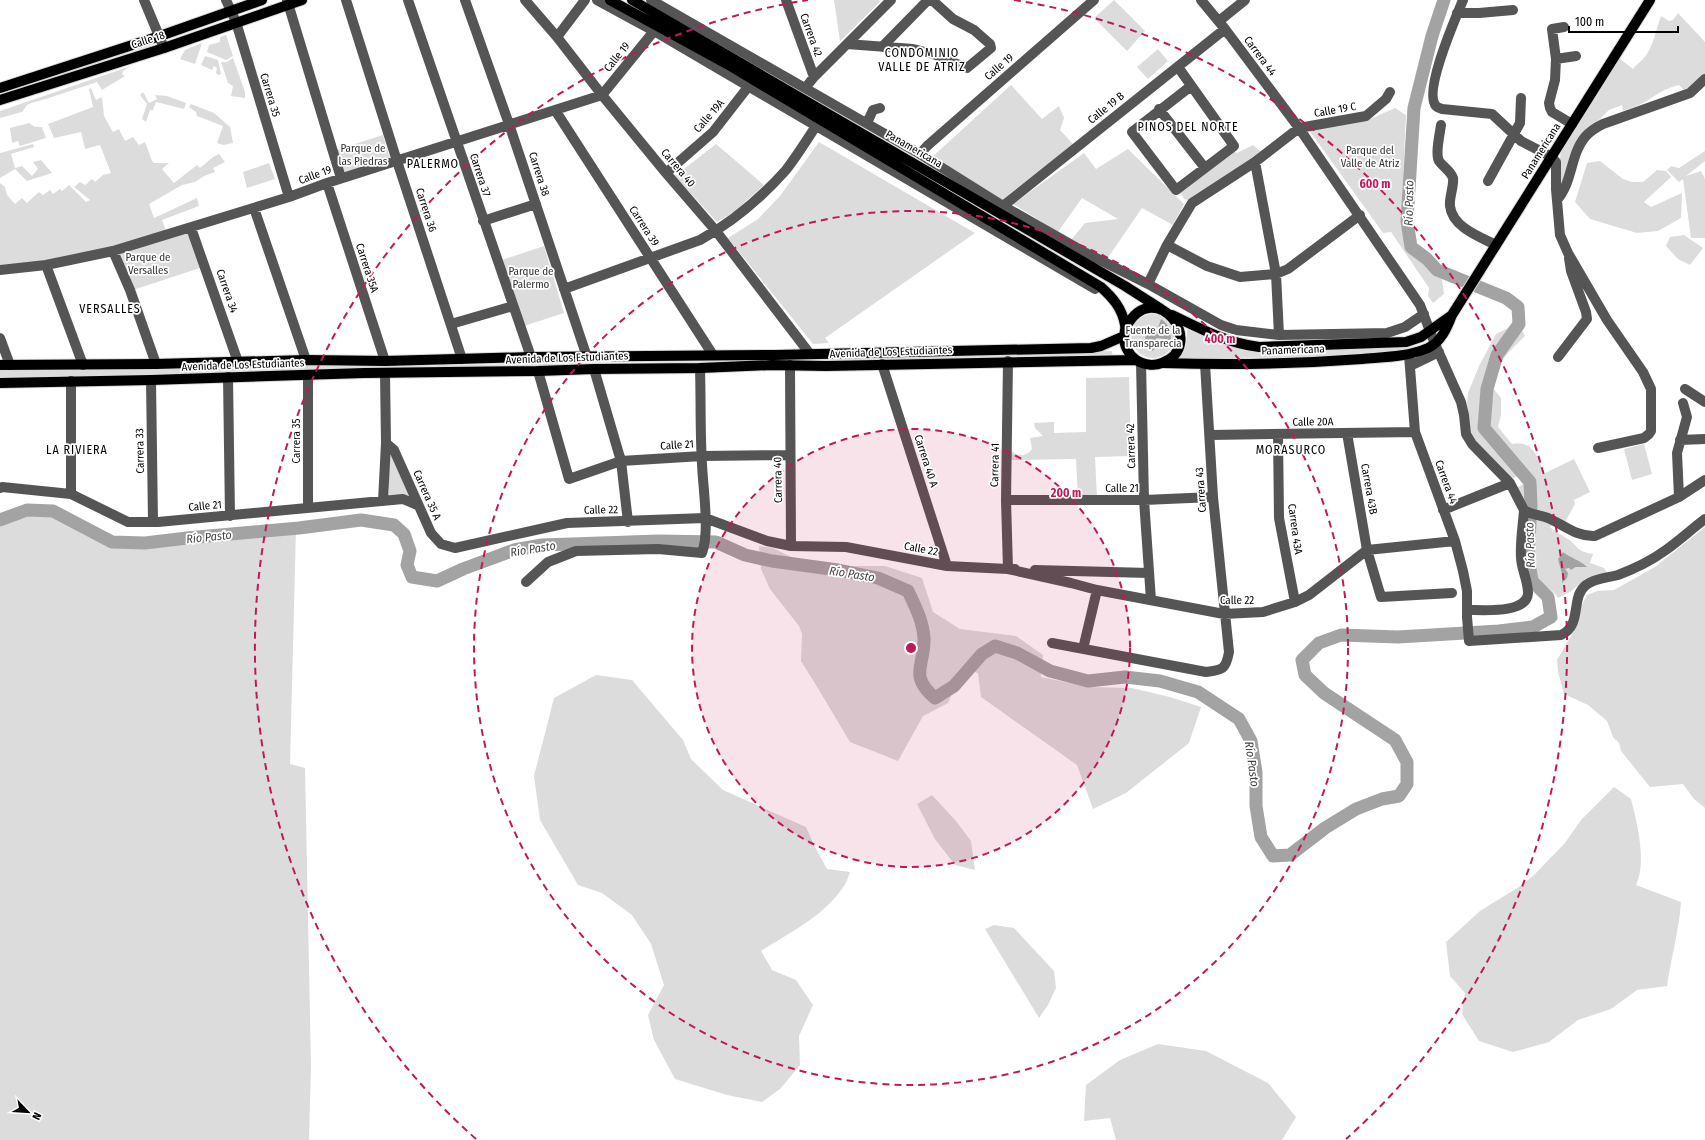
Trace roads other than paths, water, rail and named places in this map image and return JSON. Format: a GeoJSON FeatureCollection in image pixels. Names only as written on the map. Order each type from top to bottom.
{"type":"FeatureCollection","features":[{"type":"Feature","properties":{"kind":"main road","name":"Calle 18"},"geometry":{"type":"LineString","coordinates":[[0,88],[160,36],[230,10],[262,0]]}},
{"type":"Feature","properties":{"kind":"main road","name":"Calle 18"},"geometry":{"type":"LineString","coordinates":[[0,100],[164,48],[287,2],[302,0]]}},
{"type":"Feature","properties":{"kind":"main road"},"geometry":{"type":"LineString","coordinates":[[610,0],[727,64],[941,195],[1101,287],[1114,299],[1122,314],[1125,331],[1125,345],[1129,353],[1138,361],[1148,365],[1163,363],[1176,352],[1181,336],[1179,328],[1166,312],[1154,308],[1145,309],[1137,313],[1130,319],[1125,331]]}},
{"type":"Feature","properties":{"kind":"main road","name":"Panamericana"},"geometry":{"type":"LineString","coordinates":[[632,0],[882,144],[1084,257],[1166,312],[1221,338],[1240,345],[1259,347],[1406,342],[1421,337],[1452,315]]}},
{"type":"Feature","properties":{"kind":"main road","name":"Panamericana"},"geometry":{"type":"LineString","coordinates":[[1163,363],[1204,364],[1338,361],[1409,355],[1428,348],[1437,348],[1452,315],[1650,0]]}},
{"type":"Feature","properties":{"kind":"main road","name":"Avenida de Los Estudiantes"},"geometry":{"type":"LineString","coordinates":[[5,365],[156,364],[306,360],[385,361],[530,357],[810,354],[1091,348],[1101,346],[1125,331]]}},
{"type":"Feature","properties":{"kind":"main road"},"geometry":{"type":"LineString","coordinates":[[623,356],[629,361],[628,366],[624,368]]}},
{"type":"Feature","properties":{"kind":"main road"},"geometry":{"type":"LineString","coordinates":[[434,373],[430,368],[430,365],[432,362],[438,360]]}},
{"type":"Feature","properties":{"kind":"main road"},"geometry":{"type":"LineString","coordinates":[[335,361],[338,366],[336,374]]}},
{"type":"Feature","properties":{"kind":"main road","name":"Avenida de Los Estudiantes"},"geometry":{"type":"LineString","coordinates":[[0,383],[150,380],[308,374],[538,372],[624,368],[700,368],[1008,361],[1138,361]]}},
{"type":"Feature","properties":{"kind":"street"},"geometry":{"type":"LineString","coordinates":[[144,0],[164,48]]}},
{"type":"Feature","properties":{"kind":"street","name":"Carrera 35"},"geometry":{"type":"LineString","coordinates":[[226,0],[236,22],[289,197]]}},
{"type":"Feature","properties":{"kind":"street","name":"Carrera 36"},"geometry":{"type":"LineString","coordinates":[[346,0],[462,359]]}},
{"type":"Feature","properties":{"kind":"street","name":"Carrera 37"},"geometry":{"type":"LineString","coordinates":[[408,0],[530,357]]}},
{"type":"Feature","properties":{"kind":"street","name":"Carrera 38"},"geometry":{"type":"LineString","coordinates":[[465,0],[509,124],[587,356]]}},
{"type":"Feature","properties":{"kind":"street","name":"Carrera 40"},"geometry":{"type":"LineString","coordinates":[[525,0],[557,36],[602,95],[716,231],[810,354]]}},
{"type":"Feature","properties":{"kind":"street"},"geometry":{"type":"LineString","coordinates":[[557,36],[585,0]]}},
{"type":"Feature","properties":{"kind":"street"},"geometry":{"type":"LineString","coordinates":[[597,0],[654,31],[816,126],[941,195]]}},
{"type":"Feature","properties":{"kind":"street"},"geometry":{"type":"LineString","coordinates":[[651,0],[886,133],[1084,257],[1148,284],[1221,325],[1236,330],[1278,335],[1387,332],[1405,328],[1424,314]]}},
{"type":"Feature","properties":{"kind":"street","name":"Carrera 42"},"geometry":{"type":"LineString","coordinates":[[786,0],[814,77]]}},
{"type":"Feature","properties":{"kind":"street"},"geometry":{"type":"LineString","coordinates":[[806,87],[814,77],[891,0]]}},
{"type":"Feature","properties":{"kind":"street"},"geometry":{"type":"LineString","coordinates":[[882,47],[928,0]]}},
{"type":"Feature","properties":{"kind":"street"},"geometry":{"type":"LineString","coordinates":[[847,44],[913,49],[933,54],[967,68],[991,48],[990,44],[974,30],[954,19],[932,0]]}},
{"type":"Feature","properties":{"kind":"street","name":"Calle 19"},"geometry":{"type":"LineString","coordinates":[[920,154],[927,146],[1094,0]]}},
{"type":"Feature","properties":{"kind":"street","name":"Carrera 44"},"geometry":{"type":"LineString","coordinates":[[1201,0],[1222,25],[1299,128]]}},
{"type":"Feature","properties":{"kind":"street","name":"Calle 19 B"},"geometry":{"type":"LineString","coordinates":[[1003,206],[1178,67],[1222,25],[1245,0]]}},
{"type":"Feature","properties":{"kind":"street"},"geometry":{"type":"LineString","coordinates":[[1463,0],[1444,44],[1434,82],[1434,102],[1436,106],[1442,109],[1492,114],[1520,140],[1552,157],[1557,164],[1557,200],[1560,235],[1568,252],[1607,320],[1643,372],[1651,389],[1651,431],[1649,434],[1644,438],[1598,448]]}},
{"type":"Feature","properties":{"kind":"street"},"geometry":{"type":"LineString","coordinates":[[287,2],[341,178]]}},
{"type":"Feature","properties":{"kind":"street"},"geometry":{"type":"LineString","coordinates":[[1457,13],[1513,10]]}},
{"type":"Feature","properties":{"kind":"street"},"geometry":{"type":"LineString","coordinates":[[1564,27],[1552,29],[1556,58],[1555,80],[1549,103],[1552,112],[1572,124]]}},
{"type":"Feature","properties":{"kind":"street","name":"Calle 19"},"geometry":{"type":"LineString","coordinates":[[0,270],[46,265],[113,251],[289,197],[341,178],[602,95],[654,31]]}},
{"type":"Feature","properties":{"kind":"street"},"geometry":{"type":"LineString","coordinates":[[1556,58],[1576,56]]}},
{"type":"Feature","properties":{"kind":"street"},"geometry":{"type":"LineString","coordinates":[[93,58],[99,69]]}},
{"type":"Feature","properties":{"kind":"street"},"geometry":{"type":"LineString","coordinates":[[1178,67],[1234,146],[1176,190],[1132,132],[1159,109],[1191,86]]}},
{"type":"Feature","properties":{"kind":"street"},"geometry":{"type":"LineString","coordinates":[[1557,200],[1565,188],[1578,150],[1585,137],[1593,130],[1603,124],[1690,93],[1705,79]]}},
{"type":"Feature","properties":{"kind":"street","name":"Calle 19A"},"geometry":{"type":"LineString","coordinates":[[666,173],[714,132],[748,87]]}},
{"type":"Feature","properties":{"kind":"street","name":"Calle 19 C"},"geometry":{"type":"LineString","coordinates":[[1299,128],[1366,116],[1386,99],[1390,92]]}},
{"type":"Feature","properties":{"kind":"street"},"geometry":{"type":"LineString","coordinates":[[1488,181],[1521,121],[1521,98]]}},
{"type":"Feature","properties":{"kind":"street"},"geometry":{"type":"LineString","coordinates":[[867,123],[873,110],[880,108]]}},
{"type":"Feature","properties":{"kind":"street"},"geometry":{"type":"LineString","coordinates":[[1159,109],[1205,168]]}},
{"type":"Feature","properties":{"kind":"street","name":"Carrera 39"},"geometry":{"type":"LineString","coordinates":[[555,110],[713,355]]}},
{"type":"Feature","properties":{"kind":"street"},"geometry":{"type":"LineString","coordinates":[[1441,125],[1437,154],[1438,160],[1452,174],[1453,178],[1450,205],[1454,218],[1459,224],[1496,245]]}},
{"type":"Feature","properties":{"kind":"street"},"geometry":{"type":"LineString","coordinates":[[564,289],[700,240],[716,231],[742,213],[771,185],[786,169],[816,126]]}},
{"type":"Feature","properties":{"kind":"street"},"geometry":{"type":"LineString","coordinates":[[1148,284],[1192,203],[1255,162],[1299,128],[1360,215],[1420,305],[1461,402],[1466,434],[1472,444],[1510,483],[1526,511],[1521,557],[1528,592],[1525,601],[1522,605],[1516,607],[1468,613]]}},
{"type":"Feature","properties":{"kind":"street"},"geometry":{"type":"LineString","coordinates":[[882,144],[886,133]]}},
{"type":"Feature","properties":{"kind":"street"},"geometry":{"type":"LineString","coordinates":[[1255,162],[1276,274],[1278,335]]}},
{"type":"Feature","properties":{"kind":"street","name":"Carrera 35A"},"geometry":{"type":"LineString","coordinates":[[327,183],[385,361]]}},
{"type":"Feature","properties":{"kind":"street"},"geometry":{"type":"LineString","coordinates":[[483,221],[536,204]]}},
{"type":"Feature","properties":{"kind":"street"},"geometry":{"type":"LineString","coordinates":[[254,208],[306,360]]}},
{"type":"Feature","properties":{"kind":"street"},"geometry":{"type":"LineString","coordinates":[[1168,245],[1207,266],[1240,277],[1276,274],[1288,269],[1360,215]]}},
{"type":"Feature","properties":{"kind":"street","name":"Carrera 34"},"geometry":{"type":"LineString","coordinates":[[191,228],[238,362]]}},
{"type":"Feature","properties":{"kind":"street"},"geometry":{"type":"LineString","coordinates":[[113,251],[130,290],[156,364]]}},
{"type":"Feature","properties":{"kind":"street"},"geometry":{"type":"LineString","coordinates":[[1558,357],[1587,318],[1571,271],[1568,252]]}},
{"type":"Feature","properties":{"kind":"street"},"geometry":{"type":"LineString","coordinates":[[46,265],[83,365]]}},
{"type":"Feature","properties":{"kind":"street"},"geometry":{"type":"LineString","coordinates":[[451,324],[513,306]]}},
{"type":"Feature","properties":{"kind":"street"},"geometry":{"type":"LineString","coordinates":[[1337,333],[1338,344]]}},
{"type":"Feature","properties":{"kind":"street"},"geometry":{"type":"LineString","coordinates":[[0,338],[5,365]]}},
{"type":"Feature","properties":{"kind":"street"},"geometry":{"type":"LineString","coordinates":[[1410,366],[1437,348]]}},
{"type":"Feature","properties":{"kind":"street","name":"Carrera 44"},"geometry":{"type":"LineString","coordinates":[[1409,355],[1415,432],[1455,541],[1467,591],[1469,640],[1561,635],[1568,632],[1573,623],[1580,594],[1585,586],[1596,580],[1619,575],[1644,564],[1670,548],[1705,519]]}},
{"type":"Feature","properties":{"kind":"street","name":"Carrera 41"},"geometry":{"type":"LineString","coordinates":[[1008,361],[1006,500],[1008,569]]}},
{"type":"Feature","properties":{"kind":"street","name":"Carrera 42"},"geometry":{"type":"LineString","coordinates":[[1138,361],[1144,500],[1151,600]]}},
{"type":"Feature","properties":{"kind":"street","name":"Carrera 40 A"},"geometry":{"type":"LineString","coordinates":[[882,364],[948,566]]}},
{"type":"Feature","properties":{"kind":"street","name":"Carrera 43"},"geometry":{"type":"LineString","coordinates":[[1083,649],[1206,672],[1220,671],[1225,667],[1229,652],[1213,497],[1204,364]]}},
{"type":"Feature","properties":{"kind":"street","name":"Carrera 40"},"geometry":{"type":"LineString","coordinates":[[790,365],[792,546]]}},
{"type":"Feature","properties":{"kind":"street"},"geometry":{"type":"LineString","coordinates":[[526,582],[548,562],[576,551],[658,550],[702,553],[706,543],[700,368]]}},
{"type":"Feature","properties":{"kind":"street"},"geometry":{"type":"LineString","coordinates":[[594,369],[621,461],[625,522]]}},
{"type":"Feature","properties":{"kind":"street","name":"Calle 21"},"geometry":{"type":"LineString","coordinates":[[538,372],[569,479],[621,461],[702,456],[790,455]]}},
{"type":"Feature","properties":{"kind":"street"},"geometry":{"type":"LineString","coordinates":[[383,501],[386,443],[385,373]]}},
{"type":"Feature","properties":{"kind":"street","name":"Carrera 35"},"geometry":{"type":"LineString","coordinates":[[308,374],[308,508]]}},
{"type":"Feature","properties":{"kind":"street"},"geometry":{"type":"LineString","coordinates":[[228,377],[230,516]]}},
{"type":"Feature","properties":{"kind":"street","name":"Carrera 33"},"geometry":{"type":"LineString","coordinates":[[150,380],[153,522]]}},
{"type":"Feature","properties":{"kind":"street"},"geometry":{"type":"LineString","coordinates":[[71,381],[71,494]]}},
{"type":"Feature","properties":{"kind":"street"},"geometry":{"type":"LineString","coordinates":[[1685,389],[1705,402]]}},
{"type":"Feature","properties":{"kind":"street"},"geometry":{"type":"LineString","coordinates":[[1679,497],[1677,452],[1687,417],[1683,403]]}},
{"type":"Feature","properties":{"kind":"street","name":"Calle 20A"},"geometry":{"type":"LineString","coordinates":[[1210,435],[1415,432]]}},
{"type":"Feature","properties":{"kind":"street","name":"Carrera 43B"},"geometry":{"type":"LineString","coordinates":[[1347,433],[1367,550],[1380,597],[1452,593]]}},
{"type":"Feature","properties":{"kind":"street","name":"Carrera 43A"},"geometry":{"type":"LineString","coordinates":[[1278,434],[1279,518],[1295,602]]}},
{"type":"Feature","properties":{"kind":"street"},"geometry":{"type":"LineString","coordinates":[[1680,440],[1705,440]]}},
{"type":"Feature","properties":{"kind":"street","name":"Carrera 35 A"},"geometry":{"type":"LineString","coordinates":[[386,443],[394,450],[417,505],[431,533],[436,540],[448,547],[455,548]]}},
{"type":"Feature","properties":{"kind":"street"},"geometry":{"type":"LineString","coordinates":[[1526,511],[1546,517],[1579,534],[1595,536],[1679,497],[1705,480]]}},
{"type":"Feature","properties":{"kind":"street"},"geometry":{"type":"LineString","coordinates":[[1443,510],[1510,483]]}},
{"type":"Feature","properties":{"kind":"street","name":"Calle 21"},"geometry":{"type":"LineString","coordinates":[[1,485],[71,494],[128,522],[153,522],[230,516],[403,499],[417,505]]}},
{"type":"Feature","properties":{"kind":"street","name":"Calle 21"},"geometry":{"type":"LineString","coordinates":[[1006,500],[1144,500],[1213,497]]}},
{"type":"Feature","properties":{"kind":"street","name":"Calle 22"},"geometry":{"type":"LineString","coordinates":[[455,548],[567,523],[705,522],[768,541],[792,546],[846,547],[948,566],[1008,569],[1097,590],[1224,614],[1263,612],[1295,602],[1309,595],[1367,550]]}},
{"type":"Feature","properties":{"kind":"street"},"geometry":{"type":"LineString","coordinates":[[1367,550],[1455,541]]}},
{"type":"Feature","properties":{"kind":"street"},"geometry":{"type":"LineString","coordinates":[[1008,569],[1149,573]]}},
{"type":"Feature","properties":{"kind":"street"},"geometry":{"type":"LineString","coordinates":[[1052,642],[1083,649],[1097,590]]}},
{"type":"Feature","properties":{"kind":"waterway","name":"Río Pasto"},"geometry":{"type":"LineString","coordinates":[[0,520],[27,510],[53,511],[112,542],[145,543],[299,528],[361,520],[394,525],[404,534],[410,551],[407,565],[412,577],[437,581],[463,569],[514,550],[542,545],[659,541],[716,542],[745,555],[772,561],[838,570],[878,578],[908,591],[918,614],[924,638],[920,676],[922,683],[935,698],[954,686],[982,654],[995,646],[1017,653],[1050,671],[1088,681],[1125,677],[1160,681],[1198,692],[1239,719],[1251,741],[1256,772],[1256,806],[1261,837],[1273,856],[1290,855],[1325,828],[1356,809],[1382,799],[1399,796],[1407,784],[1407,762],[1395,740],[1324,693],[1305,675],[1302,660],[1319,643],[1341,635],[1398,637],[1499,631],[1533,627],[1551,617],[1548,597],[1532,581],[1528,556],[1531,506],[1530,482],[1484,428],[1487,389],[1497,355],[1519,324],[1518,307],[1506,298],[1437,270],[1427,259],[1411,247],[1407,221],[1414,108],[1432,36],[1444,0]]}},
{"type":"Feature","properties":{"kind":"district","name":"CONDOMINIO VALLE DE ATRIZ"},"geometry":{"type":"Point","coordinates":[922,60]}},
{"type":"Feature","properties":{"kind":"district","name":"PINOS DEL NORTE"},"geometry":{"type":"Point","coordinates":[1188,127]}},
{"type":"Feature","properties":{"kind":"district","name":"PALERMO"},"geometry":{"type":"Point","coordinates":[433,164]}},
{"type":"Feature","properties":{"kind":"district","name":"VERSALLES"},"geometry":{"type":"Point","coordinates":[110,309]}},
{"type":"Feature","properties":{"kind":"district","name":"LA RIVIERA"},"geometry":{"type":"Point","coordinates":[77,450]}},
{"type":"Feature","properties":{"kind":"district","name":"MORASURCO"},"geometry":{"type":"Point","coordinates":[1291,450]}},
{"type":"Feature","properties":{"kind":"park label","name":"Parque de las Piedras"},"geometry":{"type":"Point","coordinates":[363,154]}},
{"type":"Feature","properties":{"kind":"park label","name":"Parque del Valle de Atriz"},"geometry":{"type":"Point","coordinates":[1370,156]}},
{"type":"Feature","properties":{"kind":"park label","name":"Parque de Versalles"},"geometry":{"type":"Point","coordinates":[148,263]}},
{"type":"Feature","properties":{"kind":"park label","name":"Parque de Palermo"},"geometry":{"type":"Point","coordinates":[531,277]}},
{"type":"Feature","properties":{"kind":"park label","name":"Fuente de la Transparecia"},"geometry":{"type":"Point","coordinates":[1153,336]}}]}
